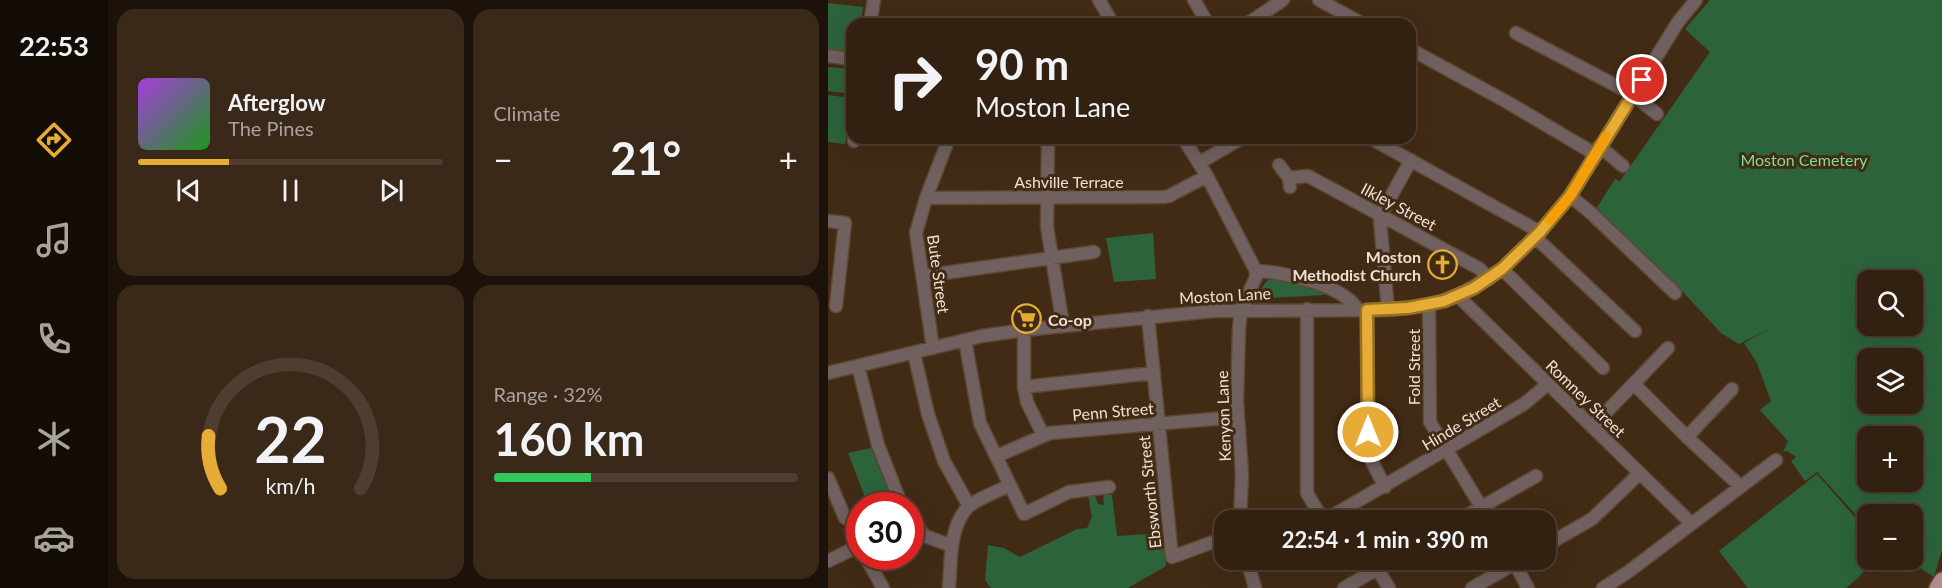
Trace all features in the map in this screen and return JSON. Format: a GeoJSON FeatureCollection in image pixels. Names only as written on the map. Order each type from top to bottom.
{"type":"FeatureCollection","features":[{"type":"Feature","properties":{"kind":"main road"},"geometry":{"type":"LineString","coordinates":[[1937,588],[1942,579]]}},
{"type":"Feature","properties":{"kind":"street"},"geometry":{"type":"LineString","coordinates":[[871,18],[874,0]]}},
{"type":"Feature","properties":{"kind":"street"},"geometry":{"type":"LineString","coordinates":[[1099,0],[1110,18]]}},
{"type":"Feature","properties":{"kind":"street"},"geometry":{"type":"LineString","coordinates":[[1194,0],[1204,18]]}},
{"type":"Feature","properties":{"kind":"street"},"geometry":{"type":"LineString","coordinates":[[1259,18],[1283,0]]}},
{"type":"Feature","properties":{"kind":"street"},"geometry":{"type":"LineString","coordinates":[[1319,0],[1352,18]]}},
{"type":"Feature","properties":{"kind":"street","name":"Moston Lane"},"geometry":{"type":"LineString","coordinates":[[828,374],[965,340],[1063,325],[1148,316],[1241,310],[1388,310],[1429,305],[1458,296],[1502,269],[1538,235],[1570,196],[1678,22],[1696,0]]}},
{"type":"Feature","properties":{"kind":"street"},"geometry":{"type":"LineString","coordinates":[[1516,33],[1632,94],[1657,114]]}},
{"type":"Feature","properties":{"kind":"street"},"geometry":{"type":"LineString","coordinates":[[1416,53],[1623,166]]}},
{"type":"Feature","properties":{"kind":"street"},"geometry":{"type":"LineString","coordinates":[[828,56],[846,58]]}},
{"type":"Feature","properties":{"kind":"street","name":"Bute Street"},"geometry":{"type":"LineString","coordinates":[[933,348],[916,233],[926,198],[947,144]]}},
{"type":"Feature","properties":{"kind":"street"},"geometry":{"type":"LineString","coordinates":[[1047,144],[1047,227],[1063,325]]}},
{"type":"Feature","properties":{"kind":"street"},"geometry":{"type":"LineString","coordinates":[[1187,144],[1207,176],[1256,271],[1276,271],[1327,288],[1347,297],[1362,310],[1368,454],[1385,487]]}},
{"type":"Feature","properties":{"kind":"street"},"geometry":{"type":"LineString","coordinates":[[1199,163],[1232,144]]}},
{"type":"Feature","properties":{"kind":"street"},"geometry":{"type":"LineString","coordinates":[[1381,144],[1538,235],[1635,331]]}},
{"type":"Feature","properties":{"kind":"street"},"geometry":{"type":"LineString","coordinates":[[1388,310],[1380,220],[1411,160]]}},
{"type":"Feature","properties":{"kind":"street","name":"Ilkley Street"},"geometry":{"type":"LineString","coordinates":[[1279,165],[1289,183],[1308,176],[1480,269],[1489,279]]}},
{"type":"Feature","properties":{"kind":"street","name":"Ashville Terrace"},"geometry":{"type":"LineString","coordinates":[[926,198],[1164,197],[1207,176]]}},
{"type":"Feature","properties":{"kind":"street"},"geometry":{"type":"LineString","coordinates":[[1570,196],[1676,293]]}},
{"type":"Feature","properties":{"kind":"street"},"geometry":{"type":"LineString","coordinates":[[828,221],[845,223],[836,306]]}},
{"type":"Feature","properties":{"kind":"street"},"geometry":{"type":"LineString","coordinates":[[922,276],[1094,252]]}},
{"type":"Feature","properties":{"kind":"street"},"geometry":{"type":"LineString","coordinates":[[1502,269],[1603,368]]}},
{"type":"Feature","properties":{"kind":"street","name":"Kenyon Lane"},"geometry":{"type":"LineString","coordinates":[[1240,510],[1242,475],[1238,417],[1238,333],[1241,310],[1256,277],[1256,271]]}},
{"type":"Feature","properties":{"kind":"street","name":"Romney Street"},"geometry":{"type":"LineString","coordinates":[[1458,296],[1691,523]]}},
{"type":"Feature","properties":{"kind":"street"},"geometry":{"type":"LineString","coordinates":[[1343,310],[1347,297]]}},
{"type":"Feature","properties":{"kind":"street","name":"Fold Street"},"geometry":{"type":"LineString","coordinates":[[1429,305],[1430,422],[1483,510]]}},
{"type":"Feature","properties":{"kind":"street"},"geometry":{"type":"LineString","coordinates":[[1307,309],[1307,493],[1318,510]]}},
{"type":"Feature","properties":{"kind":"street","name":"Ebsworth Street"},"geometry":{"type":"LineString","coordinates":[[1148,316],[1172,557],[1214,542]]}},
{"type":"Feature","properties":{"kind":"street"},"geometry":{"type":"LineString","coordinates":[[1024,330],[1024,387],[1027,402],[1043,435]]}},
{"type":"Feature","properties":{"kind":"street"},"geometry":{"type":"LineString","coordinates":[[965,340],[981,423],[1024,514],[1069,492],[1109,487]]}},
{"type":"Feature","properties":{"kind":"street"},"geometry":{"type":"LineString","coordinates":[[1592,427],[1635,385],[1668,348]]}},
{"type":"Feature","properties":{"kind":"street"},"geometry":{"type":"LineString","coordinates":[[914,352],[928,414],[941,452],[969,506]]}},
{"type":"Feature","properties":{"kind":"street"},"geometry":{"type":"LineString","coordinates":[[858,366],[878,445],[896,492]]}},
{"type":"Feature","properties":{"kind":"street"},"geometry":{"type":"LineString","coordinates":[[1024,387],[1154,373]]}},
{"type":"Feature","properties":{"kind":"street","name":"Hinde Street"},"geometry":{"type":"LineString","coordinates":[[1354,510],[1385,487],[1524,404],[1548,384]]}},
{"type":"Feature","properties":{"kind":"street"},"geometry":{"type":"LineString","coordinates":[[1635,385],[1740,486]]}},
{"type":"Feature","properties":{"kind":"street"},"geometry":{"type":"LineString","coordinates":[[1687,437],[1732,389]]}},
{"type":"Feature","properties":{"kind":"street","name":"Penn Street"},"geometry":{"type":"LineString","coordinates":[[997,456],[1043,435],[1238,417]]}},
{"type":"Feature","properties":{"kind":"street"},"geometry":{"type":"LineString","coordinates":[[1603,588],[1628,572],[1776,460]]}},
{"type":"Feature","properties":{"kind":"street"},"geometry":{"type":"LineString","coordinates":[[1556,540],[1592,519],[1640,473]]}},
{"type":"Feature","properties":{"kind":"street"},"geometry":{"type":"LineString","coordinates":[[1476,510],[1536,476]]}},
{"type":"Feature","properties":{"kind":"street"},"geometry":{"type":"LineString","coordinates":[[828,477],[831,496],[845,519]]}},
{"type":"Feature","properties":{"kind":"street"},"geometry":{"type":"LineString","coordinates":[[949,588],[952,546],[958,522],[969,506],[1010,486]]}},
{"type":"Feature","properties":{"kind":"street"},"geometry":{"type":"LineString","coordinates":[[924,535],[952,546]]}},
{"type":"Feature","properties":{"kind":"street"},"geometry":{"type":"LineString","coordinates":[[828,561],[846,552]]}},
{"type":"Feature","properties":{"kind":"street"},"geometry":{"type":"LineString","coordinates":[[873,570],[883,588]]}},
{"type":"Feature","properties":{"kind":"street"},"geometry":{"type":"LineString","coordinates":[[1250,570],[1255,588]]}},
{"type":"Feature","properties":{"kind":"street"},"geometry":{"type":"LineString","coordinates":[[1344,588],[1367,570]]}},
{"type":"Feature","properties":{"kind":"street"},"geometry":{"type":"LineString","coordinates":[[1378,570],[1389,588]]}},
{"type":"Feature","properties":{"kind":"street"},"geometry":{"type":"LineString","coordinates":[[1472,588],[1501,570]]}},
{"type":"Feature","properties":{"kind":"street"},"geometry":{"type":"LineString","coordinates":[[1520,570],[1528,588]]}},
{"type":"Feature","properties":{"kind":"green space","name":"Moston Cemetery"},"geometry":{"type":"Polygon","coordinates":[[[1710,0],[1942,0],[1942,442],[1940,441],[1942,443],[1942,550],[1934,577],[1923,570],[1923,504],[1857,504],[1857,516],[1817,472],[1805,481],[1791,461],[1796,457],[1787,451],[1783,452],[1788,441],[1760,410],[1771,401],[1757,363],[1744,343],[1771,328],[1739,344],[1721,333],[1682,291],[1596,209],[1615,179],[1620,181],[1710,52],[1685,29],[1710,0]]]}},
{"type":"Feature","properties":{"kind":"green space"},"geometry":{"type":"Polygon","coordinates":[[[828,3],[863,7],[862,18],[846,18],[846,53],[828,51],[828,3]]]}},
{"type":"Feature","properties":{"kind":"green space"},"geometry":{"type":"Polygon","coordinates":[[[828,67],[846,68],[846,93],[828,91],[828,67]]]}},
{"type":"Feature","properties":{"kind":"green space"},"geometry":{"type":"Polygon","coordinates":[[[828,95],[846,97],[845,144],[828,142],[828,95]]]}},
{"type":"Feature","properties":{"kind":"green space"},"geometry":{"type":"Polygon","coordinates":[[[1153,233],[1156,279],[1114,282],[1106,238],[1153,233]]]}},
{"type":"Feature","properties":{"kind":"green space"},"geometry":{"type":"Polygon","coordinates":[[[1275,276],[1327,293],[1268,298],[1263,294],[1262,287],[1275,276]]]}},
{"type":"Feature","properties":{"kind":"green space"},"geometry":{"type":"Polygon","coordinates":[[[871,448],[889,492],[863,492],[848,453],[871,448]]]}},
{"type":"Feature","properties":{"kind":"green space"},"geometry":{"type":"Polygon","coordinates":[[[1817,474],[1857,520],[1857,570],[1864,570],[1846,588],[1748,588],[1719,551],[1817,474]]]}},
{"type":"Feature","properties":{"kind":"green space"},"geometry":{"type":"Polygon","coordinates":[[[1103,494],[1112,495],[1117,536],[1162,533],[1166,566],[1128,588],[991,588],[985,580],[988,545],[1004,548],[1020,557],[1077,529],[1087,528],[1092,517],[1088,495],[1095,496],[1098,504],[1104,505],[1103,494]]]}},
{"type":"Feature","properties":{"kind":"slow traffic"},"geometry":{"type":"LineString","coordinates":[[1550,220],[1570,196],[1606,136]]}},
{"type":"Feature","properties":{"kind":"place","name":"Moston Methodist Church"},"geometry":{"type":"Point","coordinates":[1442,265]}},
{"type":"Feature","properties":{"kind":"place","name":"Co-op"},"geometry":{"type":"Point","coordinates":[1027,319]}},
{"type":"Feature","properties":{"kind":"route"},"geometry":{"type":"LineString","coordinates":[[1368,432],[1367,310],[1408,308],[1444,301],[1474,288],[1502,269],[1540,232],[1570,196],[1642,80]]}}]}
